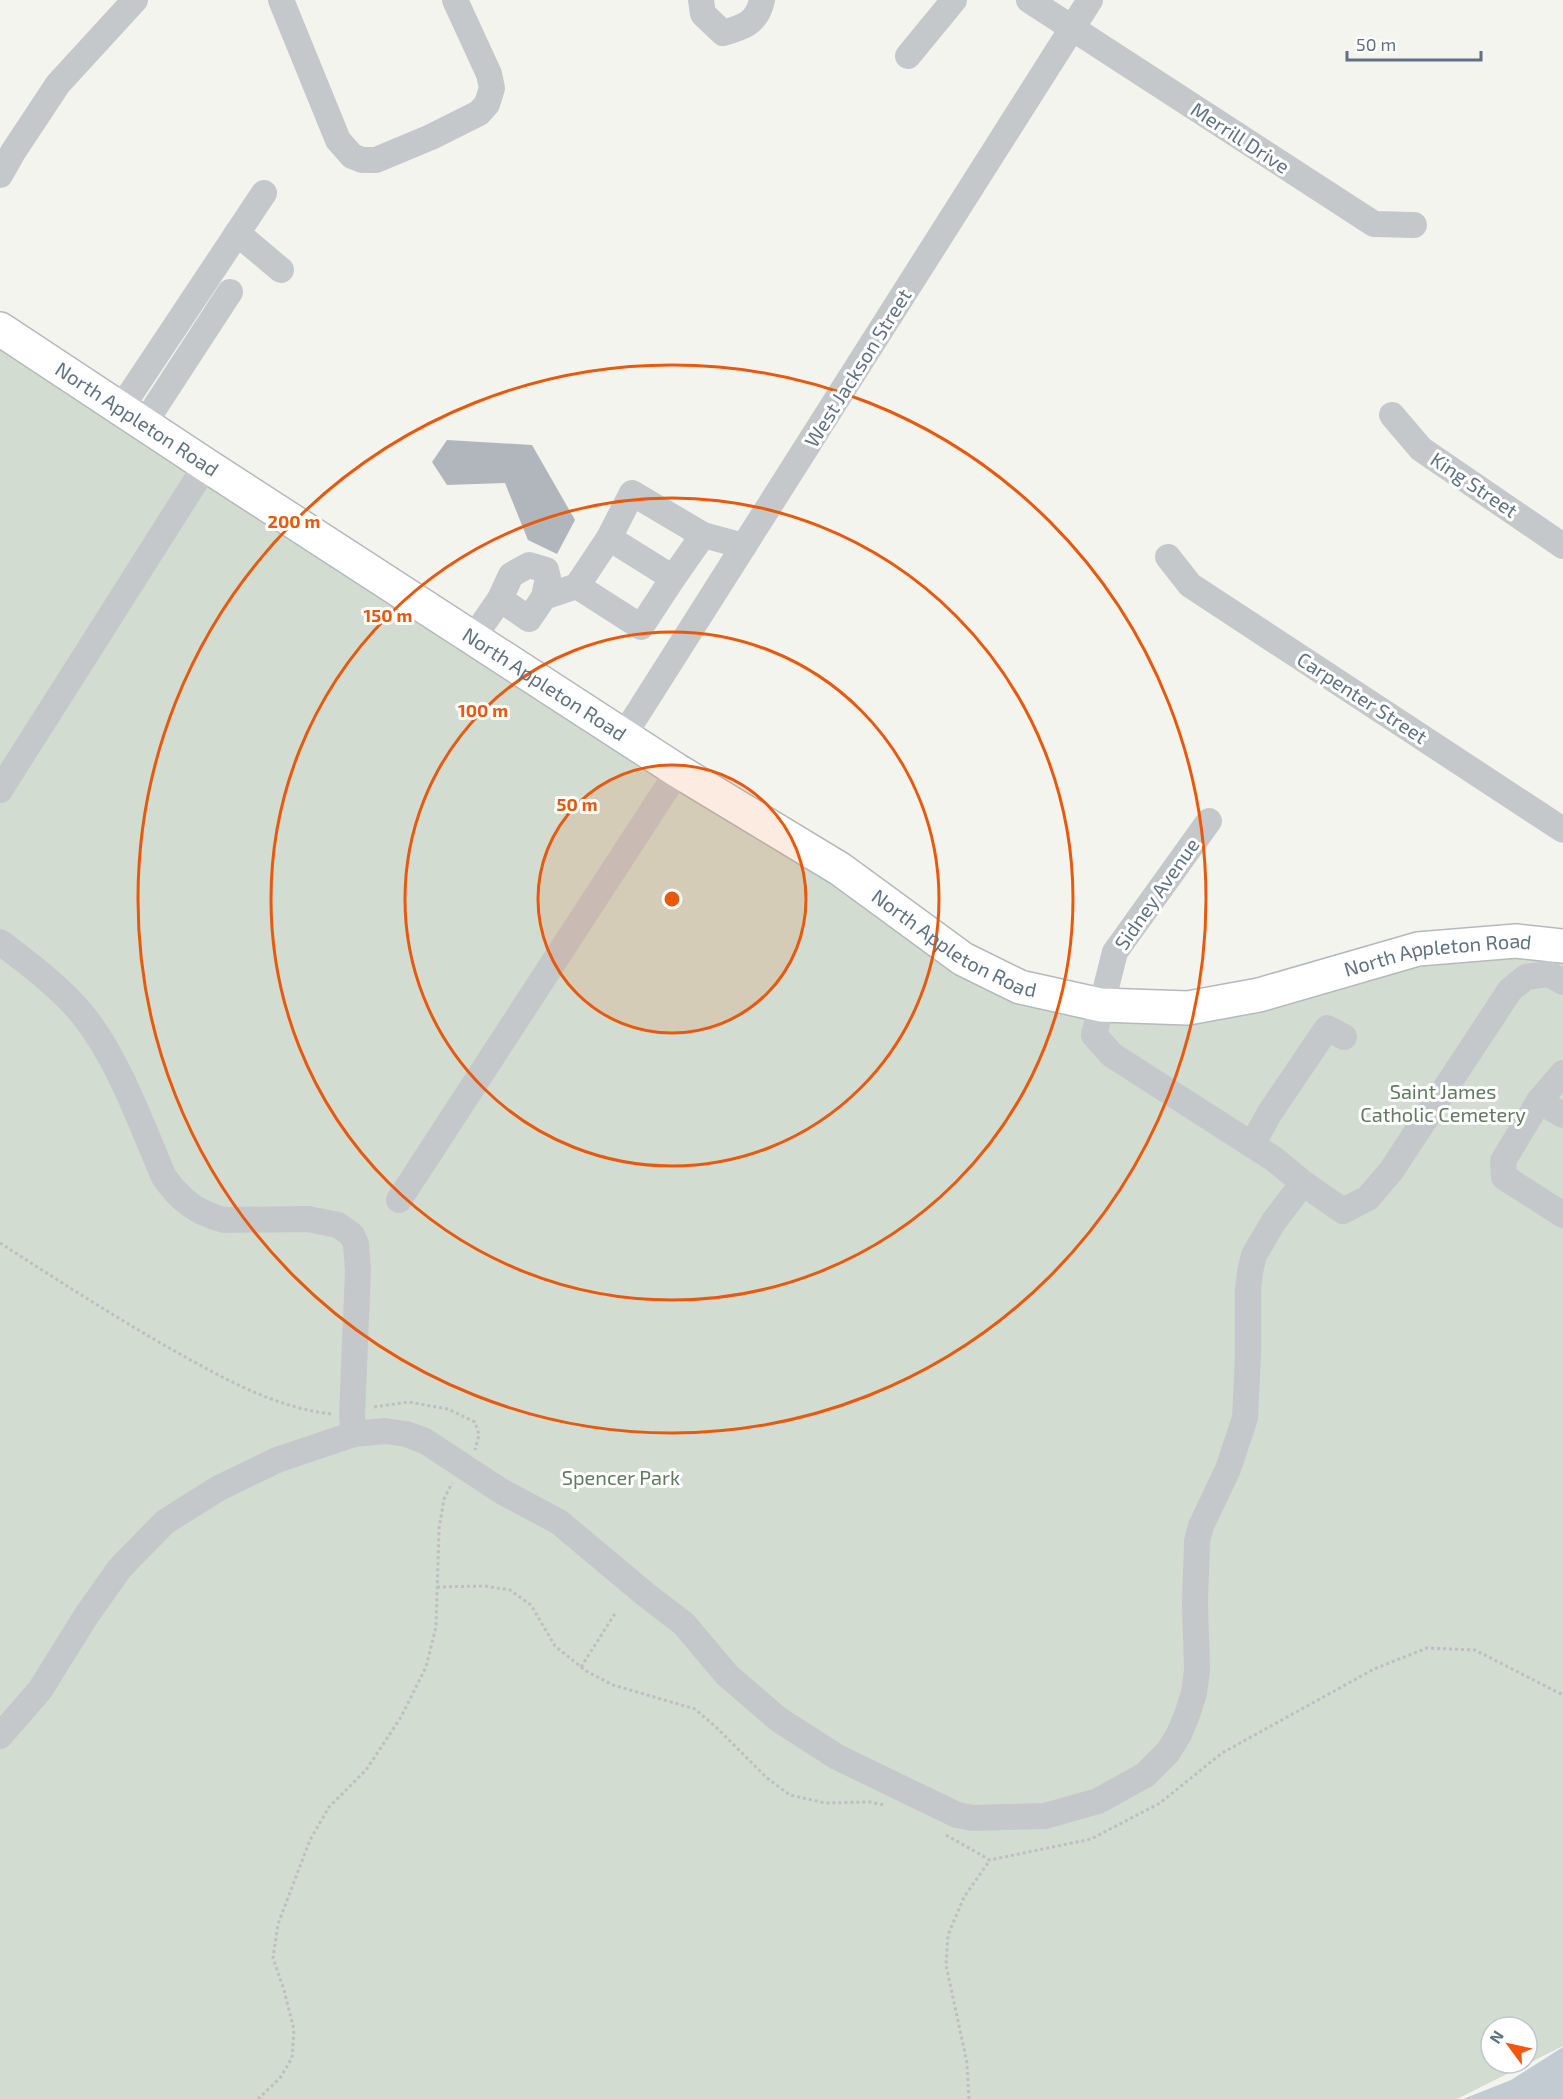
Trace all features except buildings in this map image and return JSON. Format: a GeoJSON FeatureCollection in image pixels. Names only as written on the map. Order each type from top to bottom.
{"type":"FeatureCollection","features":[{"type":"Feature","properties":{"kind":"main road","name":"North Appleton Road"},"geometry":{"type":"LineString","coordinates":[[0,329],[678,771],[840,869],[963,959],[1020,987],[1101,1005],[1188,1008],[1259,995],[1418,949],[1516,941],[1563,946]]}},
{"type":"Feature","properties":{"kind":"street"},"geometry":{"type":"LineString","coordinates":[[0,175],[58,84],[135,0]]}},
{"type":"Feature","properties":{"kind":"street"},"geometry":{"type":"LineString","coordinates":[[281,0],[338,140],[347,152],[362,160],[376,160],[431,137],[479,113],[487,104],[492,88],[489,74],[455,0]]}},
{"type":"Feature","properties":{"kind":"street"},"geometry":{"type":"LineString","coordinates":[[701,0],[703,14],[723,33],[739,29],[753,21],[762,0]]}},
{"type":"Feature","properties":{"kind":"street"},"geometry":{"type":"LineString","coordinates":[[908,56],[954,0]]}},
{"type":"Feature","properties":{"kind":"street","name":"Merrill Drive"},"geometry":{"type":"LineString","coordinates":[[1029,0],[1374,224],[1414,225]]}},
{"type":"Feature","properties":{"kind":"street","name":"West Jackson Street"},"geometry":{"type":"LineString","coordinates":[[624,735],[1090,0]]}},
{"type":"Feature","properties":{"kind":"street"},"geometry":{"type":"LineString","coordinates":[[132,416],[237,233],[264,193]]}},
{"type":"Feature","properties":{"kind":"street"},"geometry":{"type":"LineString","coordinates":[[237,233],[281,270]]}},
{"type":"Feature","properties":{"kind":"street"},"geometry":{"type":"LineString","coordinates":[[132,416],[230,292]]}},
{"type":"Feature","properties":{"kind":"street","name":"King Street"},"geometry":{"type":"LineString","coordinates":[[1392,415],[1421,449],[1563,546]]}},
{"type":"Feature","properties":{"kind":"street"},"geometry":{"type":"LineString","coordinates":[[0,790],[206,465]]}},
{"type":"Feature","properties":{"kind":"street"},"geometry":{"type":"LineString","coordinates":[[544,597],[577,586],[609,538],[632,493],[703,535],[744,546]]}},
{"type":"Feature","properties":{"kind":"street"},"geometry":{"type":"LineString","coordinates":[[577,586],[640,627],[703,535]]}},
{"type":"Feature","properties":{"kind":"street"},"geometry":{"type":"LineString","coordinates":[[609,538],[673,578]]}},
{"type":"Feature","properties":{"kind":"street","name":"Carpenter Street"},"geometry":{"type":"LineString","coordinates":[[1168,557],[1190,585],[1563,830]]}},
{"type":"Feature","properties":{"kind":"street"},"geometry":{"type":"LineString","coordinates":[[473,638],[500,599],[512,575],[529,565],[546,570],[548,578],[544,597],[529,619],[500,599]]}},
{"type":"Feature","properties":{"kind":"street"},"geometry":{"type":"LineString","coordinates":[[399,1200],[678,771]]}},
{"type":"Feature","properties":{"kind":"street","name":"Sidney Avenue"},"geometry":{"type":"LineString","coordinates":[[1101,1005],[1115,952],[1209,821]]}},
{"type":"Feature","properties":{"kind":"street"},"geometry":{"type":"LineString","coordinates":[[0,942],[40,973],[83,1016],[116,1066],[164,1177],[185,1202],[198,1211],[224,1220],[322,1220],[338,1225],[352,1235],[356,1244],[358,1271],[353,1425]]}},
{"type":"Feature","properties":{"kind":"street"},"geometry":{"type":"LineString","coordinates":[[1101,1005],[1094,1035],[1112,1055],[1274,1159],[1343,1211],[1368,1198],[1390,1171],[1510,990],[1526,977],[1550,974],[1563,982]]}},
{"type":"Feature","properties":{"kind":"street"},"geometry":{"type":"LineString","coordinates":[[1252,1145],[1269,1114],[1327,1028],[1344,1037]]}},
{"type":"Feature","properties":{"kind":"street"},"geometry":{"type":"LineString","coordinates":[[1563,1072],[1539,1101],[1503,1161],[1504,1177],[1563,1215]]}},
{"type":"Feature","properties":{"kind":"street"},"geometry":{"type":"LineString","coordinates":[[1539,1101],[1563,1115]]}},
{"type":"Feature","properties":{"kind":"street"},"geometry":{"type":"LineString","coordinates":[[0,1736],[40,1689],[86,1616],[120,1568],[165,1522],[219,1488],[353,1425],[406,1434],[425,1441],[501,1491],[559,1522],[684,1624],[727,1675],[778,1719],[837,1757],[936,1806],[957,1815],[972,1818],[1045,1816],[1098,1801],[1155,1767],[1168,1752],[1187,1715],[1194,1693],[1197,1670],[1195,1603],[1197,1541],[1201,1526],[1228,1469],[1245,1418],[1250,1272],[1254,1255],[1274,1221],[1303,1183]]}},
{"type":"Feature","properties":{"kind":"path"},"geometry":{"type":"LineString","coordinates":[[0,1243],[118,1319],[203,1367],[277,1402],[319,1412],[353,1425],[368,1408],[408,1402],[448,1409],[475,1422],[479,1435],[476,1449],[462,1464],[444,1499],[439,1529],[436,1627],[426,1667],[401,1717],[366,1770],[329,1807],[310,1840],[278,1924],[273,1958],[294,2030],[292,2058],[280,2078],[258,2099]]}},
{"type":"Feature","properties":{"kind":"path"},"geometry":{"type":"LineString","coordinates":[[437,1587],[485,1586],[510,1590],[531,1605],[555,1646],[581,1667],[613,1685],[695,1709],[767,1778],[790,1795],[825,1803],[870,1802],[891,1806]]}},
{"type":"Feature","properties":{"kind":"path"},"geometry":{"type":"LineString","coordinates":[[581,1667],[616,1612]]}},
{"type":"Feature","properties":{"kind":"path"},"geometry":{"type":"LineString","coordinates":[[940,1832],[990,1860],[1091,1839],[1160,1803],[1222,1753],[1374,1669],[1427,1648],[1475,1650],[1563,1695]]}},
{"type":"Feature","properties":{"kind":"path"},"geometry":{"type":"LineString","coordinates":[[969,2099],[967,2063],[946,1965],[948,1935],[964,1898],[990,1860]]}},
{"type":"Feature","properties":{"kind":"green space","name":"Spencer Park"},"geometry":{"type":"Polygon","coordinates":[[[0,327],[963,959],[1101,1005],[1563,946],[1563,2046],[1539,2058],[1539,2015],[1479,2015],[1479,2075],[1505,2075],[1457,2099],[0,2099],[0,327]]]}},
{"type":"Feature","properties":{"kind":"shaded area"},"geometry":{"type":"Polygon","coordinates":[[[1563,2047],[1563,2099],[1463,2099],[1519,2075],[1539,2075],[1539,2062],[1563,2047]]]}},
{"type":"Feature","properties":{"kind":"park label","name":"Saint James Catholic Cemetery"},"geometry":{"type":"Point","coordinates":[1443,1104]}}]}
